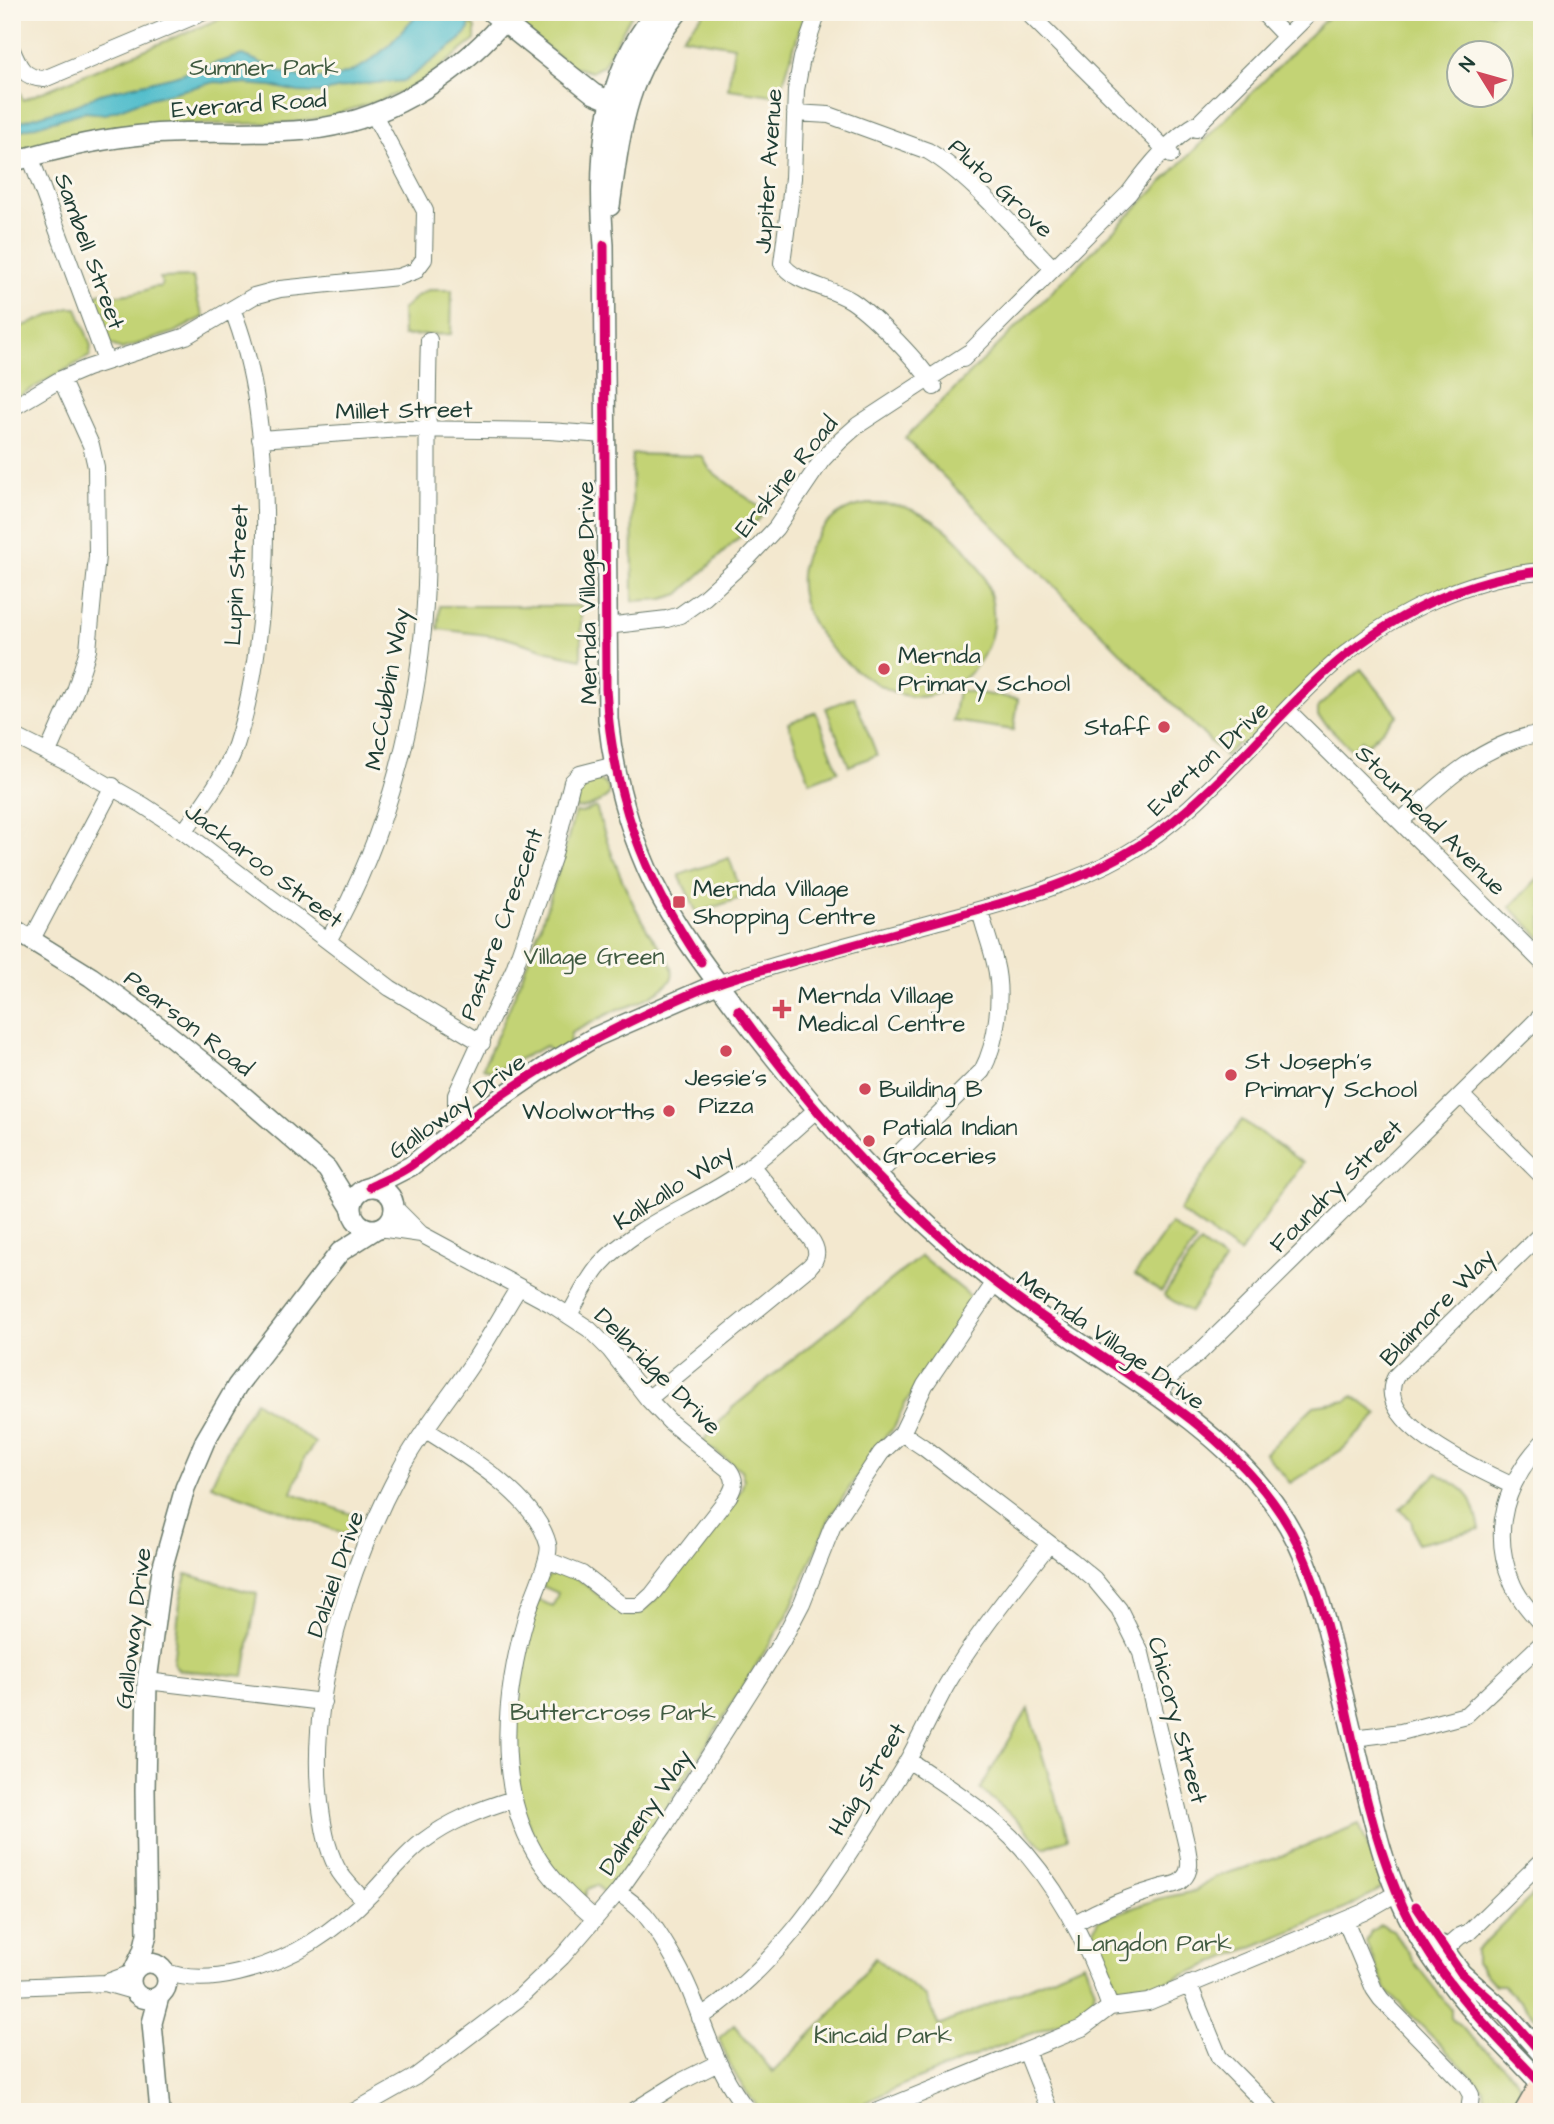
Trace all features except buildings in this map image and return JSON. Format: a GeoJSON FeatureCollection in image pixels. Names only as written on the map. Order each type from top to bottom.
{"type":"FeatureCollection","features":[{"type":"Feature","properties":{"kind":"main road"},"geometry":{"type":"LineString","coordinates":[[1525,2112],[1541,2086]]}},
{"type":"Feature","properties":{"kind":"street"},"geometry":{"type":"LineString","coordinates":[[12,50],[27,75],[44,79],[204,12]]}},
{"type":"Feature","properties":{"kind":"street","name":"Mernda Village Drive"},"geometry":{"type":"LineString","coordinates":[[656,12],[635,42],[603,141],[600,175],[604,245],[607,699],[614,765],[630,824],[653,881],[689,945],[717,984],[816,1110],[876,1176],[915,1214],[995,1282],[1203,1429],[1236,1457],[1271,1500],[1297,1540],[1316,1585],[1381,1843],[1402,1896],[1444,1957],[1482,2022],[1541,2086]]}},
{"type":"Feature","properties":{"kind":"street","name":"Mernda Village Drive"},"geometry":{"type":"LineString","coordinates":[[618,96],[639,71],[652,47],[678,12]]}},
{"type":"Feature","properties":{"kind":"street","name":"Jupiter Avenue"},"geometry":{"type":"LineString","coordinates":[[818,12],[802,58],[796,90],[793,178],[781,257],[785,269],[792,275],[835,291],[854,302],[911,357],[932,383]]}},
{"type":"Feature","properties":{"kind":"street"},"geometry":{"type":"LineString","coordinates":[[1027,12],[1169,153]]}},
{"type":"Feature","properties":{"kind":"street"},"geometry":{"type":"LineString","coordinates":[[1262,12],[1286,37]]}},
{"type":"Feature","properties":{"kind":"street","name":"Erskine Road"},"geometry":{"type":"LineString","coordinates":[[606,619],[667,619],[680,615],[704,598],[776,528],[822,460],[840,441],[858,425],[888,406],[908,400],[958,366],[968,352],[1129,193],[1148,179],[1169,153],[1193,134],[1200,121],[1311,12]]}},
{"type":"Feature","properties":{"kind":"street"},"geometry":{"type":"LineString","coordinates":[[497,18],[594,94],[618,96]]}},
{"type":"Feature","properties":{"kind":"street","name":"Everard Road"},"geometry":{"type":"LineString","coordinates":[[21,159],[89,142],[153,134],[309,130],[373,113],[410,97],[472,54],[497,18]]}},
{"type":"Feature","properties":{"kind":"street"},"geometry":{"type":"LineString","coordinates":[[12,408],[61,379],[106,361],[186,336],[254,296],[268,291],[406,276],[420,265],[426,252],[425,211],[373,113]]}},
{"type":"Feature","properties":{"kind":"street","name":"Pluto Grove"},"geometry":{"type":"LineString","coordinates":[[795,113],[829,115],[928,151],[963,177],[1053,268]]}},
{"type":"Feature","properties":{"kind":"street","name":"Sambell Street"},"geometry":{"type":"LineString","coordinates":[[21,159],[106,361]]}},
{"type":"Feature","properties":{"kind":"street","name":"Lupin Street"},"geometry":{"type":"LineString","coordinates":[[184,832],[229,761],[237,740],[249,694],[259,628],[265,515],[260,439],[247,352],[232,309]]}},
{"type":"Feature","properties":{"kind":"street","name":"McCubbin Way"},"geometry":{"type":"LineString","coordinates":[[328,941],[346,909],[375,843],[408,729],[420,654],[426,586],[429,340]]}},
{"type":"Feature","properties":{"kind":"street"},"geometry":{"type":"LineString","coordinates":[[48,752],[75,691],[88,650],[97,556],[96,467],[91,445],[61,379]]}},
{"type":"Feature","properties":{"kind":"street","name":"Millet Street"},"geometry":{"type":"LineString","coordinates":[[260,439],[374,431],[549,431],[583,426],[605,430]]}},
{"type":"Feature","properties":{"kind":"street","name":"Everton Drive"},"geometry":{"type":"LineString","coordinates":[[717,984],[1066,883],[1127,854],[1190,807],[1344,655],[1392,622],[1474,585],[1542,571]]}},
{"type":"Feature","properties":{"kind":"street","name":"Stourhead Avenue"},"geometry":{"type":"LineString","coordinates":[[1287,710],[1542,962]]}},
{"type":"Feature","properties":{"kind":"street"},"geometry":{"type":"LineString","coordinates":[[1401,821],[1446,779],[1471,761],[1506,744],[1542,733]]}},
{"type":"Feature","properties":{"kind":"street","name":"Jackaroo Street"},"geometry":{"type":"LineString","coordinates":[[12,735],[113,786],[184,832],[390,988],[482,1043]]}},
{"type":"Feature","properties":{"kind":"street","name":"Pasture Crescent"},"geometry":{"type":"LineString","coordinates":[[468,1120],[456,1105],[456,1095],[514,969],[540,897],[572,782],[580,774],[614,765]]}},
{"type":"Feature","properties":{"kind":"street"},"geometry":{"type":"LineString","coordinates":[[32,939],[113,786]]}},
{"type":"Feature","properties":{"kind":"street"},"geometry":{"type":"LineString","coordinates":[[876,1176],[982,1072],[990,1056],[995,1036],[999,986],[996,965],[980,909]]}},
{"type":"Feature","properties":{"kind":"street","name":"Pearson Road"},"geometry":{"type":"LineString","coordinates":[[12,928],[91,977],[159,1027],[327,1169],[368,1187]]}},
{"type":"Feature","properties":{"kind":"street","name":"Galloway Drive"},"geometry":{"type":"LineString","coordinates":[[368,1187],[411,1166],[468,1120],[543,1068],[595,1037],[717,984]]}},
{"type":"Feature","properties":{"kind":"street","name":"Foundry Street"},"geometry":{"type":"LineString","coordinates":[[1161,1399],[1172,1375],[1192,1360],[1542,1015]]}},
{"type":"Feature","properties":{"kind":"street"},"geometry":{"type":"LineString","coordinates":[[1461,1095],[1542,1176]]}},
{"type":"Feature","properties":{"kind":"street","name":"Kalkallo Way"},"geometry":{"type":"LineString","coordinates":[[569,1315],[590,1277],[601,1264],[679,1208],[751,1165],[816,1110]]}},
{"type":"Feature","properties":{"kind":"street"},"geometry":{"type":"LineString","coordinates":[[648,1399],[809,1267],[816,1258],[816,1250],[810,1238],[751,1165]]}},
{"type":"Feature","properties":{"kind":"street","name":"Galloway Drive"},"geometry":{"type":"LineString","coordinates":[[394,1206],[411,1166]]}},
{"type":"Feature","properties":{"kind":"street","name":"Pearson Road"},"geometry":{"type":"LineString","coordinates":[[327,1169],[352,1210]]}},
{"type":"Feature","properties":{"kind":"street"},"geometry":{"type":"LineString","coordinates":[[368,1187],[383,1189],[389,1193],[394,1206],[390,1220],[377,1229],[363,1227],[354,1218],[352,1210],[355,1196],[368,1187]]}},
{"type":"Feature","properties":{"kind":"street","name":"Delbridge Drive"},"geometry":{"type":"LineString","coordinates":[[394,1206],[421,1234],[569,1315],[589,1329],[670,1422],[729,1470],[734,1482],[729,1496],[652,1595],[640,1606],[623,1606],[582,1574],[547,1560]]}},
{"type":"Feature","properties":{"kind":"street","name":"Galloway Drive"},"geometry":{"type":"LineString","coordinates":[[340,1252],[352,1210]]}},
{"type":"Feature","properties":{"kind":"street","name":"Galloway Drive"},"geometry":{"type":"LineString","coordinates":[[134,1983],[147,1934],[145,1790],[148,1681],[162,1569],[171,1532],[196,1458],[237,1386],[340,1252],[377,1229]]}},
{"type":"Feature","properties":{"kind":"street","name":"Delbridge Drive"},"geometry":{"type":"LineString","coordinates":[[377,1229],[421,1234]]}},
{"type":"Feature","properties":{"kind":"street","name":"Blaimore Way"},"geometry":{"type":"LineString","coordinates":[[1511,1486],[1437,1448],[1393,1402],[1390,1395],[1396,1376],[1542,1233]]}},
{"type":"Feature","properties":{"kind":"street","name":"Dalmeny Way"},"geometry":{"type":"LineString","coordinates":[[353,2112],[415,2077],[518,1999],[562,1957],[618,1892],[664,1827],[782,1641],[803,1603],[833,1525],[881,1453],[902,1433],[925,1385],[995,1282]]}},
{"type":"Feature","properties":{"kind":"street","name":"Dalziel Drive"},"geometry":{"type":"LineString","coordinates":[[365,1900],[338,1870],[326,1839],[319,1788],[318,1759],[323,1702],[339,1627],[354,1575],[385,1499],[402,1466],[471,1365],[519,1287]]}},
{"type":"Feature","properties":{"kind":"street"},"geometry":{"type":"LineString","coordinates":[[426,1430],[478,1464],[510,1491],[545,1535],[549,1550],[547,1560],[523,1629],[512,1685],[509,1744],[514,1799],[526,1835],[546,1870],[571,1898],[595,1919]]}},
{"type":"Feature","properties":{"kind":"street","name":"Chicory Street"},"geometry":{"type":"LineString","coordinates":[[902,1433],[1094,1579],[1119,1609],[1141,1653],[1189,1862],[1188,1871],[1178,1883],[1104,1907],[1075,1923]]}},
{"type":"Feature","properties":{"kind":"street"},"geometry":{"type":"LineString","coordinates":[[1542,1443],[1520,1469],[1511,1486],[1503,1524],[1505,1562],[1511,1581],[1542,1625]]}},
{"type":"Feature","properties":{"kind":"street","name":"Haig Street"},"geometry":{"type":"LineString","coordinates":[[700,2018],[728,1999],[761,1968],[800,1923],[840,1869],[908,1760],[946,1685],[985,1627],[1049,1544]]}},
{"type":"Feature","properties":{"kind":"street"},"geometry":{"type":"LineString","coordinates":[[1355,1743],[1377,1733],[1401,1732],[1466,1715],[1542,1643]]}},
{"type":"Feature","properties":{"kind":"street"},"geometry":{"type":"LineString","coordinates":[[148,1681],[323,1702]]}},
{"type":"Feature","properties":{"kind":"street"},"geometry":{"type":"LineString","coordinates":[[908,1760],[968,1802],[1010,1836],[1046,1878],[1075,1923],[1094,1962],[1111,2007]]}},
{"type":"Feature","properties":{"kind":"street"},"geometry":{"type":"LineString","coordinates":[[134,1983],[148,2000],[190,1979],[225,1976],[257,1969],[285,1958],[328,1933],[365,1900],[409,1853],[436,1832],[469,1813],[514,1799]]}},
{"type":"Feature","properties":{"kind":"street"},"geometry":{"type":"LineString","coordinates":[[1444,1957],[1460,1936],[1469,1932],[1542,1861]]}},
{"type":"Feature","properties":{"kind":"street"},"geometry":{"type":"LineString","coordinates":[[618,1892],[637,1906],[650,1921],[693,1998],[718,2063],[734,2094],[749,2112]]}},
{"type":"Feature","properties":{"kind":"street"},"geometry":{"type":"LineString","coordinates":[[876,2112],[1091,2023],[1111,2007],[1148,2002],[1364,1912],[1381,1910],[1402,1896]]}},
{"type":"Feature","properties":{"kind":"street"},"geometry":{"type":"LineString","coordinates":[[1345,1920],[1374,1989],[1466,2086],[1471,2095],[1469,2112]]}},
{"type":"Feature","properties":{"kind":"street","name":"Galloway Drive"},"geometry":{"type":"LineString","coordinates":[[147,1934],[162,1968]]}},
{"type":"Feature","properties":{"kind":"street","name":"Mernda Village Drive"},"geometry":{"type":"LineString","coordinates":[[1444,1957],[1505,2012],[1542,2054]]}},
{"type":"Feature","properties":{"kind":"street"},"geometry":{"type":"LineString","coordinates":[[134,1983],[149,1963],[190,1979]]}},
{"type":"Feature","properties":{"kind":"street"},"geometry":{"type":"LineString","coordinates":[[152,2023],[167,1983],[162,1968]]}},
{"type":"Feature","properties":{"kind":"street"},"geometry":{"type":"LineString","coordinates":[[12,1987],[134,1983]]}},
{"type":"Feature","properties":{"kind":"street"},"geometry":{"type":"LineString","coordinates":[[134,1983],[152,2023],[160,2112]]}},
{"type":"Feature","properties":{"kind":"street"},"geometry":{"type":"LineString","coordinates":[[1189,1984],[1219,2057],[1273,2112]]}},
{"type":"Feature","properties":{"kind":"street"},"geometry":{"type":"LineString","coordinates":[[1026,2051],[1050,2112]]}},
{"type":"Feature","properties":{"kind":"street"},"geometry":{"type":"LineString","coordinates":[[632,2112],[680,2082],[718,2063]]}},
{"type":"Feature","properties":{"kind":"green space","name":"Sumner Park"},"geometry":{"type":"Polygon","coordinates":[[[236,12],[461,12],[475,28],[475,40],[425,79],[404,91],[327,117],[287,123],[162,125],[12,153],[12,75],[23,100],[236,12]]]}},
{"type":"Feature","properties":{"kind":"green space"},"geometry":{"type":"Polygon","coordinates":[[[500,12],[633,12],[603,66],[591,72],[571,66],[500,12]]]}},
{"type":"Feature","properties":{"kind":"green space"},"geometry":{"type":"Polygon","coordinates":[[[705,12],[805,12],[779,96],[728,89],[734,46],[682,37],[705,12]]]}},
{"type":"Feature","properties":{"kind":"green space"},"geometry":{"type":"Polygon","coordinates":[[[1333,12],[1542,12],[1542,564],[1418,600],[1244,744],[1237,744],[1225,756],[905,438],[1333,12]]]}},
{"type":"Feature","properties":{"kind":"green space"},"geometry":{"type":"Polygon","coordinates":[[[193,277],[204,317],[175,332],[122,349],[109,344],[91,299],[101,293],[122,295],[160,287],[160,278],[193,277]]]}},
{"type":"Feature","properties":{"kind":"green space"},"geometry":{"type":"Polygon","coordinates":[[[428,290],[452,290],[451,334],[403,336],[402,310],[428,290]]]}},
{"type":"Feature","properties":{"kind":"green space"},"geometry":{"type":"Polygon","coordinates":[[[69,308],[77,308],[91,346],[90,356],[12,400],[12,333],[18,328],[69,308]]]}},
{"type":"Feature","properties":{"kind":"green space"},"geometry":{"type":"Polygon","coordinates":[[[632,454],[702,456],[710,470],[766,512],[679,594],[663,599],[633,601],[632,454]]]}},
{"type":"Feature","properties":{"kind":"green space"},"geometry":{"type":"Polygon","coordinates":[[[868,504],[904,507],[936,522],[971,556],[984,576],[991,598],[993,621],[988,644],[976,666],[960,681],[941,692],[927,696],[911,696],[895,693],[874,682],[834,651],[809,616],[801,578],[805,557],[827,524],[845,510],[868,504]]]}},
{"type":"Feature","properties":{"kind":"green space"},"geometry":{"type":"Polygon","coordinates":[[[440,606],[581,606],[581,659],[503,637],[438,629],[440,606]]]}},
{"type":"Feature","properties":{"kind":"green space"},"geometry":{"type":"Polygon","coordinates":[[[1361,669],[1398,715],[1367,745],[1362,740],[1352,750],[1318,716],[1318,707],[1361,669]]]}},
{"type":"Feature","properties":{"kind":"green space"},"geometry":{"type":"Polygon","coordinates":[[[958,690],[1018,699],[1014,730],[953,721],[958,690]]]}},
{"type":"Feature","properties":{"kind":"green space"},"geometry":{"type":"Polygon","coordinates":[[[854,697],[877,755],[849,766],[826,708],[854,697]]]}},
{"type":"Feature","properties":{"kind":"green space"},"geometry":{"type":"Polygon","coordinates":[[[816,712],[838,771],[810,782],[788,723],[816,712]]]}},
{"type":"Feature","properties":{"kind":"green space"},"geometry":{"type":"Polygon","coordinates":[[[589,779],[603,782],[609,794],[594,805],[575,808],[580,785],[589,779]]]}},
{"type":"Feature","properties":{"kind":"green space","name":"Village Green"},"geometry":{"type":"Polygon","coordinates":[[[596,807],[625,886],[648,931],[668,959],[672,977],[664,987],[648,997],[571,1033],[569,1044],[552,1055],[546,1046],[493,1072],[483,1068],[536,939],[575,812],[581,813],[596,807]]]}},
{"type":"Feature","properties":{"kind":"green space"},"geometry":{"type":"Polygon","coordinates":[[[729,858],[743,897],[697,913],[679,875],[729,858]]]}},
{"type":"Feature","properties":{"kind":"green space"},"geometry":{"type":"Polygon","coordinates":[[[1542,874],[1542,939],[1510,907],[1542,874]]]}},
{"type":"Feature","properties":{"kind":"green space"},"geometry":{"type":"Polygon","coordinates":[[[1242,1120],[1303,1163],[1240,1253],[1179,1211],[1242,1120]]]}},
{"type":"Feature","properties":{"kind":"green space"},"geometry":{"type":"Polygon","coordinates":[[[1171,1224],[1196,1241],[1161,1292],[1135,1275],[1171,1224]]]}},
{"type":"Feature","properties":{"kind":"green space"},"geometry":{"type":"Polygon","coordinates":[[[1200,1243],[1225,1261],[1190,1312],[1164,1295],[1200,1243]]]}},
{"type":"Feature","properties":{"kind":"green space","name":"Buttercross Park"},"geometry":{"type":"Polygon","coordinates":[[[921,1256],[974,1299],[905,1404],[894,1428],[881,1441],[830,1517],[787,1616],[636,1857],[606,1895],[597,1885],[587,1889],[584,1900],[550,1866],[537,1845],[521,1798],[516,1773],[514,1722],[523,1654],[537,1600],[553,1606],[558,1593],[542,1586],[551,1575],[562,1572],[586,1585],[611,1606],[623,1613],[634,1615],[657,1598],[741,1490],[744,1480],[741,1470],[702,1442],[732,1408],[921,1256]]]}},
{"type":"Feature","properties":{"kind":"green space"},"geometry":{"type":"Polygon","coordinates":[[[1353,1396],[1378,1414],[1343,1449],[1290,1483],[1265,1453],[1314,1406],[1347,1401],[1353,1396]]]}},
{"type":"Feature","properties":{"kind":"green space"},"geometry":{"type":"Polygon","coordinates":[[[255,1401],[315,1443],[305,1457],[292,1493],[360,1517],[351,1536],[211,1485],[234,1435],[255,1401]]]}},
{"type":"Feature","properties":{"kind":"green space"},"geometry":{"type":"Polygon","coordinates":[[[1437,1473],[1467,1494],[1480,1529],[1417,1544],[1411,1520],[1400,1509],[1437,1473]]]}},
{"type":"Feature","properties":{"kind":"green space"},"geometry":{"type":"Polygon","coordinates":[[[186,1574],[257,1594],[244,1676],[179,1670],[173,1663],[186,1574]]]}},
{"type":"Feature","properties":{"kind":"green space"},"geometry":{"type":"Polygon","coordinates":[[[1028,1709],[1068,1838],[1044,1848],[1015,1818],[980,1789],[1028,1709]]]}},
{"type":"Feature","properties":{"kind":"green space","name":"Langdon Park"},"geometry":{"type":"Polygon","coordinates":[[[1359,1824],[1384,1887],[1347,1908],[1142,1992],[1129,1994],[1117,1987],[1092,1932],[1098,1920],[1158,1899],[1195,1891],[1215,1877],[1276,1858],[1359,1824]]]}},
{"type":"Feature","properties":{"kind":"green space"},"geometry":{"type":"Polygon","coordinates":[[[1534,1894],[1542,1894],[1542,2024],[1504,1985],[1495,1985],[1476,1963],[1476,1951],[1534,1894]]]}},
{"type":"Feature","properties":{"kind":"green space"},"geometry":{"type":"Polygon","coordinates":[[[1381,1925],[1393,1930],[1451,2009],[1451,2018],[1516,2078],[1521,2088],[1520,2102],[1510,2112],[1485,2112],[1484,2089],[1386,1990],[1366,1942],[1371,1931],[1381,1925]]]}},
{"type":"Feature","properties":{"kind":"green space","name":"Kincaid Park"},"geometry":{"type":"Polygon","coordinates":[[[875,1958],[926,1997],[939,2026],[1084,1963],[1095,1989],[1090,2010],[900,2086],[866,2102],[852,2112],[763,2112],[737,2077],[719,2038],[734,2025],[773,2072],[831,2014],[875,1958]]]}},
{"type":"Feature","properties":{"kind":"water"},"geometry":{"type":"Polygon","coordinates":[[[419,12],[470,12],[469,29],[460,40],[405,81],[360,84],[319,93],[215,82],[143,100],[106,114],[84,112],[12,133],[12,124],[79,104],[100,94],[174,76],[242,55],[282,72],[305,78],[344,75],[376,57],[419,12]]]}},
{"type":"Feature","properties":{"kind":"cycle path"},"geometry":{"type":"LineString","coordinates":[[604,245],[606,689],[609,727],[623,799],[634,833],[663,898],[701,962]]}},
{"type":"Feature","properties":{"kind":"cycle path"},"geometry":{"type":"LineString","coordinates":[[370,1187],[407,1168],[491,1102],[525,1079],[616,1028],[688,995],[751,973],[1022,897],[1070,880],[1116,859],[1159,832],[1200,799],[1310,687],[1360,644],[1388,625],[1446,595],[1477,584],[1542,571]]}},
{"type":"Feature","properties":{"kind":"cycle path"},"geometry":{"type":"LineString","coordinates":[[738,1010],[834,1130],[868,1168],[942,1239],[1023,1303],[1156,1393],[1188,1418],[1219,1443],[1272,1501],[1296,1540],[1320,1602],[1369,1809],[1404,1908],[1423,1943],[1458,1993],[1541,2084]]}},
{"type":"Feature","properties":{"kind":"cycle path"},"geometry":{"type":"LineString","coordinates":[[1416,1906],[1461,1973],[1505,2012],[1542,2054]]}},
{"type":"Feature","properties":{"kind":"place","name":"Mernda Primary School"},"geometry":{"type":"Point","coordinates":[884,669]}},
{"type":"Feature","properties":{"kind":"place","name":"Staff"},"geometry":{"type":"Point","coordinates":[1164,727]}},
{"type":"Feature","properties":{"kind":"place","name":"Mernda Village Shopping Centre"},"geometry":{"type":"Point","coordinates":[679,902]}},
{"type":"Feature","properties":{"kind":"place","name":"Mernda Village Medical Centre"},"geometry":{"type":"Point","coordinates":[782,1009]}},
{"type":"Feature","properties":{"kind":"place","name":"Jessie’s Pizza"},"geometry":{"type":"Point","coordinates":[726,1051]}},
{"type":"Feature","properties":{"kind":"place","name":"St Joseph's Primary School"},"geometry":{"type":"Point","coordinates":[1231,1075]}},
{"type":"Feature","properties":{"kind":"place","name":"Building B"},"geometry":{"type":"Point","coordinates":[865,1089]}},
{"type":"Feature","properties":{"kind":"place","name":"Woolworths"},"geometry":{"type":"Point","coordinates":[669,1111]}},
{"type":"Feature","properties":{"kind":"place","name":"Patiala Indian Groceries"},"geometry":{"type":"Point","coordinates":[869,1141]}}]}
